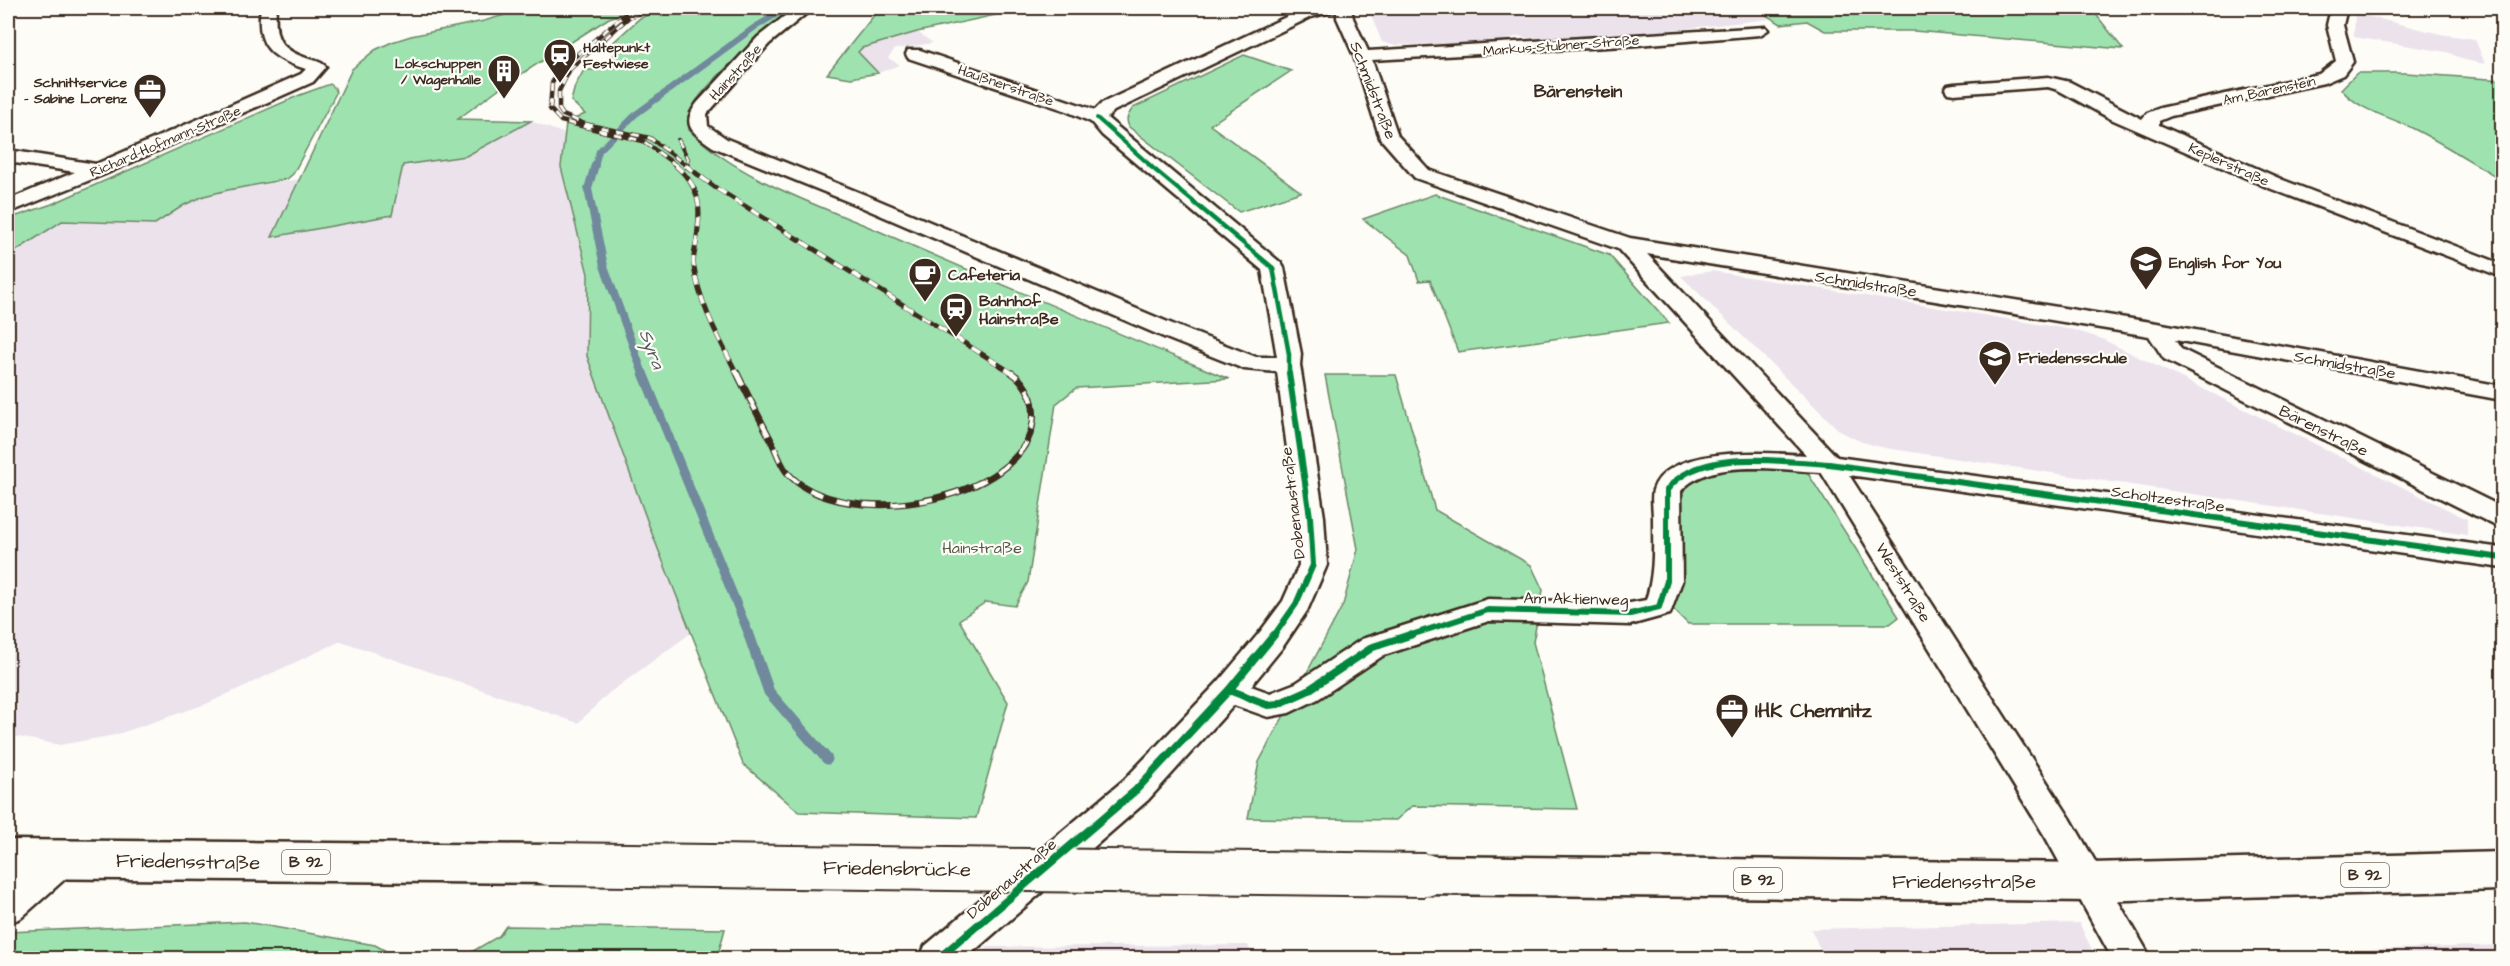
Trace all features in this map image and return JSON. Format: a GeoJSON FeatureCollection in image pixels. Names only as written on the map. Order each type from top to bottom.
{"type":"FeatureCollection","features":[{"type":"Feature","properties":{"kind":"main road","name":"Friedensstraße"},"geometry":{"type":"LineString","coordinates":[[8,859],[549,864]]}},
{"type":"Feature","properties":{"kind":"main road","name":"Friedensbrücke"},"geometry":{"type":"LineString","coordinates":[[549,864],[1425,875]]}},
{"type":"Feature","properties":{"kind":"main road","name":"Friedensstraße"},"geometry":{"type":"LineString","coordinates":[[1425,875],[2091,882],[2502,871]]}},
{"type":"Feature","properties":{"kind":"street","name":"Richard-Hofmann-Straße"},"geometry":{"type":"LineString","coordinates":[[8,207],[307,78],[318,67],[299,62],[270,44],[267,34],[268,8]]}},
{"type":"Feature","properties":{"kind":"street","name":"Hainstraße"},"geometry":{"type":"LineString","coordinates":[[805,8],[788,17],[766,37],[704,106],[698,114],[699,128],[720,143],[866,202],[1174,333],[1253,364],[1288,365]]}},
{"type":"Feature","properties":{"kind":"street"},"geometry":{"type":"LineString","coordinates":[[1097,118],[1108,107],[1305,14],[1327,8]]}},
{"type":"Feature","properties":{"kind":"street","name":"Schmidstraße"},"geometry":{"type":"LineString","coordinates":[[1344,8],[1389,138],[1422,174],[1626,244],[2157,330],[2502,393]]}},
{"type":"Feature","properties":{"kind":"street","name":"Am Bärenstein"},"geometry":{"type":"LineString","coordinates":[[2157,132],[2150,127],[2149,122],[2153,117],[2166,112],[2324,78],[2337,71],[2345,62],[2335,25],[2339,8]]}},
{"type":"Feature","properties":{"kind":"street","name":"Markus-Stübner-Straße"},"geometry":{"type":"LineString","coordinates":[[1362,56],[1614,42],[1760,30]]}},
{"type":"Feature","properties":{"kind":"street","name":"Haußnerstraße"},"geometry":{"type":"LineString","coordinates":[[914,54],[1070,106],[1097,118]]}},
{"type":"Feature","properties":{"kind":"street","name":"Keplerstraße"},"geometry":{"type":"LineString","coordinates":[[1954,89],[2048,82],[2064,86],[2117,115],[2276,184],[2502,271]]}},
{"type":"Feature","properties":{"kind":"street","name":"Dobenaustraße"},"geometry":{"type":"LineString","coordinates":[[939,958],[1136,790],[1229,690],[1271,640],[1289,613],[1313,565],[1310,517],[1288,365],[1290,354],[1273,268],[1108,131],[1097,118]]}},
{"type":"Feature","properties":{"kind":"street"},"geometry":{"type":"LineString","coordinates":[[8,156],[98,170]]}},
{"type":"Feature","properties":{"kind":"street","name":"Weststraße"},"geometry":{"type":"LineString","coordinates":[[1626,244],[1829,464],[2091,882],[2132,958]]}},
{"type":"Feature","properties":{"kind":"street","name":"Bärenstraße"},"geometry":{"type":"LineString","coordinates":[[2157,330],[2172,354],[2181,359],[2502,518]]}},
{"type":"Feature","properties":{"kind":"street","name":"Am Aktienweg"},"geometry":{"type":"LineString","coordinates":[[1229,690],[1268,705],[1278,704],[1307,691],[1373,647],[1488,610],[1630,614],[1659,607],[1667,581],[1667,490],[1674,480],[1698,466],[1740,462],[1829,464]]}},
{"type":"Feature","properties":{"kind":"street","name":"Scholtzestraße"},"geometry":{"type":"LineString","coordinates":[[1829,464],[2502,558]]}},
{"type":"Feature","properties":{"kind":"street"},"geometry":{"type":"LineString","coordinates":[[8,907],[62,859]]}},
{"type":"Feature","properties":{"kind":"shaded area"},"geometry":{"type":"Polygon","coordinates":[[[1368,8],[1754,8],[1770,19],[1626,35],[1563,36],[1546,42],[1518,36],[1498,43],[1391,45],[1382,42],[1368,8]]]}},
{"type":"Feature","properties":{"kind":"shaded area"},"geometry":{"type":"Polygon","coordinates":[[[2355,13],[2440,34],[2475,39],[2485,64],[2465,60],[2447,52],[2354,37],[2355,13]]]}},
{"type":"Feature","properties":{"kind":"shaded area"},"geometry":{"type":"Polygon","coordinates":[[[917,32],[933,43],[895,49],[888,58],[900,65],[878,73],[858,52],[862,48],[917,32]]]}},
{"type":"Feature","properties":{"kind":"shaded area"},"geometry":{"type":"Polygon","coordinates":[[[531,121],[565,134],[561,167],[588,274],[587,356],[691,633],[609,693],[578,723],[341,641],[206,704],[115,735],[60,745],[8,735],[8,256],[62,221],[155,224],[184,205],[204,196],[300,179],[273,237],[403,165],[466,156],[531,121]]]}},
{"type":"Feature","properties":{"kind":"shaded area","name":"Friedensschule"},"geometry":{"type":"Polygon","coordinates":[[[1712,271],[2074,330],[2102,339],[2467,519],[2467,535],[1885,448],[1862,442],[1841,432],[1681,276],[1712,271]]]}},
{"type":"Feature","properties":{"kind":"shaded area"},"geometry":{"type":"Polygon","coordinates":[[[2079,923],[2096,958],[1824,958],[1811,929],[2079,923]]]}},
{"type":"Feature","properties":{"kind":"shaded area"},"geometry":{"type":"Polygon","coordinates":[[[1248,945],[1253,958],[977,958],[988,947],[1248,945]]]}},
{"type":"Feature","properties":{"kind":"shaded area"},"geometry":{"type":"Polygon","coordinates":[[[2502,945],[2502,958],[2195,958],[2196,956],[2502,945]]]}},
{"type":"Feature","properties":{"kind":"green space"},"geometry":{"type":"Polygon","coordinates":[[[528,8],[642,8],[609,18],[501,87],[458,119],[531,121],[466,156],[403,165],[392,215],[272,237],[352,69],[375,50],[392,42],[484,21],[528,8]]]}},
{"type":"Feature","properties":{"kind":"green space"},"geometry":{"type":"Polygon","coordinates":[[[667,8],[798,8],[755,42],[719,75],[704,91],[688,116],[689,130],[731,163],[805,201],[1229,379],[1076,388],[1056,404],[1028,582],[1015,606],[986,602],[959,620],[1008,702],[976,818],[799,812],[743,764],[651,531],[587,356],[588,274],[561,167],[566,123],[585,114],[571,101],[575,86],[584,70],[598,70],[618,51],[605,50],[640,18],[667,8]]]}},
{"type":"Feature","properties":{"kind":"green space"},"geometry":{"type":"Polygon","coordinates":[[[1004,8],[1005,13],[917,32],[862,48],[858,52],[878,73],[851,78],[827,74],[875,14],[852,9],[1004,8]]]}},
{"type":"Feature","properties":{"kind":"green space"},"geometry":{"type":"Polygon","coordinates":[[[1754,8],[2091,8],[2123,49],[1914,31],[1825,31],[1807,21],[1781,24],[1754,8]]]}},
{"type":"Feature","properties":{"kind":"green space"},"geometry":{"type":"Polygon","coordinates":[[[1244,55],[1291,71],[1210,125],[1301,192],[1239,212],[1129,127],[1127,119],[1133,108],[1244,55]]]}},
{"type":"Feature","properties":{"kind":"green space"},"geometry":{"type":"Polygon","coordinates":[[[2357,73],[2406,73],[2502,80],[2502,180],[2405,124],[2357,103],[2341,89],[2357,73]]]}},
{"type":"Feature","properties":{"kind":"green space"},"geometry":{"type":"Polygon","coordinates":[[[330,84],[335,88],[336,93],[293,174],[287,179],[204,196],[184,205],[155,224],[62,221],[8,256],[8,219],[52,204],[330,84]]]}},
{"type":"Feature","properties":{"kind":"green space"},"geometry":{"type":"Polygon","coordinates":[[[1435,194],[1609,255],[1669,323],[1458,352],[1430,280],[1419,281],[1410,255],[1363,219],[1435,194]]]}},
{"type":"Feature","properties":{"kind":"green space"},"geometry":{"type":"Polygon","coordinates":[[[1325,375],[1396,375],[1435,510],[1531,565],[1543,590],[1533,642],[1577,809],[1412,806],[1396,820],[1248,818],[1259,762],[1343,605],[1358,549],[1325,375]]]}},
{"type":"Feature","properties":{"kind":"green space"},"geometry":{"type":"Polygon","coordinates":[[[1776,469],[1807,472],[1899,617],[1890,624],[1688,624],[1670,606],[1679,486],[1715,473],[1776,469]]]}},
{"type":"Feature","properties":{"kind":"green space"},"geometry":{"type":"Polygon","coordinates":[[[245,922],[375,945],[399,958],[8,958],[8,932],[245,922]]]}},
{"type":"Feature","properties":{"kind":"green space"},"geometry":{"type":"Polygon","coordinates":[[[506,926],[725,929],[717,958],[461,958],[499,936],[506,926]]]}},
{"type":"Feature","properties":{"kind":"waterway","name":"Syra"},"geometry":{"type":"LineString","coordinates":[[595,166],[599,151],[636,114],[755,27],[787,8]]}},
{"type":"Feature","properties":{"kind":"waterway","name":"Syra"},"geometry":{"type":"LineString","coordinates":[[595,165],[588,189],[604,266],[643,374]]}},
{"type":"Feature","properties":{"kind":"waterway","name":"Syra"},"geometry":{"type":"LineString","coordinates":[[643,373],[750,637]]}},
{"type":"Feature","properties":{"kind":"waterway","name":"Syra"},"geometry":{"type":"LineString","coordinates":[[749,635],[769,692],[827,759]]}},
{"type":"Feature","properties":{"kind":"railway"},"geometry":{"type":"LineString","coordinates":[[633,8],[562,67],[552,83],[550,109],[561,121],[643,141],[677,166]]}},
{"type":"Feature","properties":{"kind":"railway"},"geometry":{"type":"LineString","coordinates":[[651,8],[629,17],[570,69],[559,91],[559,109],[563,115],[585,124],[650,138],[687,166]]}},
{"type":"Feature","properties":{"kind":"railway"},"geometry":{"type":"LineString","coordinates":[[678,140],[688,159],[687,166]]}},
{"type":"Feature","properties":{"kind":"railway"},"geometry":{"type":"LineString","coordinates":[[675,165],[691,183],[698,201],[699,221],[693,261],[701,295],[711,322],[737,374]]}},
{"type":"Feature","properties":{"kind":"railway"},"geometry":{"type":"LineString","coordinates":[[687,166],[716,188],[1014,374]]}},
{"type":"Feature","properties":{"kind":"railway"},"geometry":{"type":"LineString","coordinates":[[737,373],[786,471],[812,491],[849,502],[891,504],[934,499],[974,485],[1007,465],[1028,439],[1033,407],[1026,388],[1012,373]]}},
{"type":"Feature","properties":{"kind":"cycle path"},"geometry":{"type":"LineString","coordinates":[[939,958],[1136,790],[1229,690],[1271,640],[1296,604],[1313,565],[1310,517],[1288,365],[1289,354],[1273,268],[1109,131],[1097,118]]}},
{"type":"Feature","properties":{"kind":"cycle path"},"geometry":{"type":"LineString","coordinates":[[1229,690],[1268,705],[1278,704],[1307,691],[1373,647],[1488,610],[1630,614],[1659,607],[1667,581],[1667,490],[1677,478],[1695,467],[1716,463],[1764,461],[1829,464],[2502,558]]}},
{"type":"Feature","properties":{"kind":"place","name":"Haltepunkt Festwiese"},"geometry":{"type":"Point","coordinates":[560,84]}},
{"type":"Feature","properties":{"kind":"place","name":"Lokschuppen / Wagenhalle"},"geometry":{"type":"Point","coordinates":[504,100]}},
{"type":"Feature","properties":{"kind":"place","name":"Schnittservice - Sabine Lorenz"},"geometry":{"type":"Point","coordinates":[150,119]}},
{"type":"Feature","properties":{"kind":"place","name":"English for You"},"geometry":{"type":"Point","coordinates":[2146,291]}},
{"type":"Feature","properties":{"kind":"place","name":"Cafeteria"},"geometry":{"type":"Point","coordinates":[925,303]}},
{"type":"Feature","properties":{"kind":"place","name":"Bahnhof Hainstraße"},"geometry":{"type":"Point","coordinates":[956,338]}},
{"type":"Feature","properties":{"kind":"place","name":"Friedensschule"},"geometry":{"type":"Point","coordinates":[1995,386]}},
{"type":"Feature","properties":{"kind":"place","name":"IHK Chemnitz"},"geometry":{"type":"Point","coordinates":[1732,739]}},
{"type":"Feature","properties":{"kind":"district","name":"Bärenstein"},"geometry":{"type":"Point","coordinates":[1578,91]}}]}
